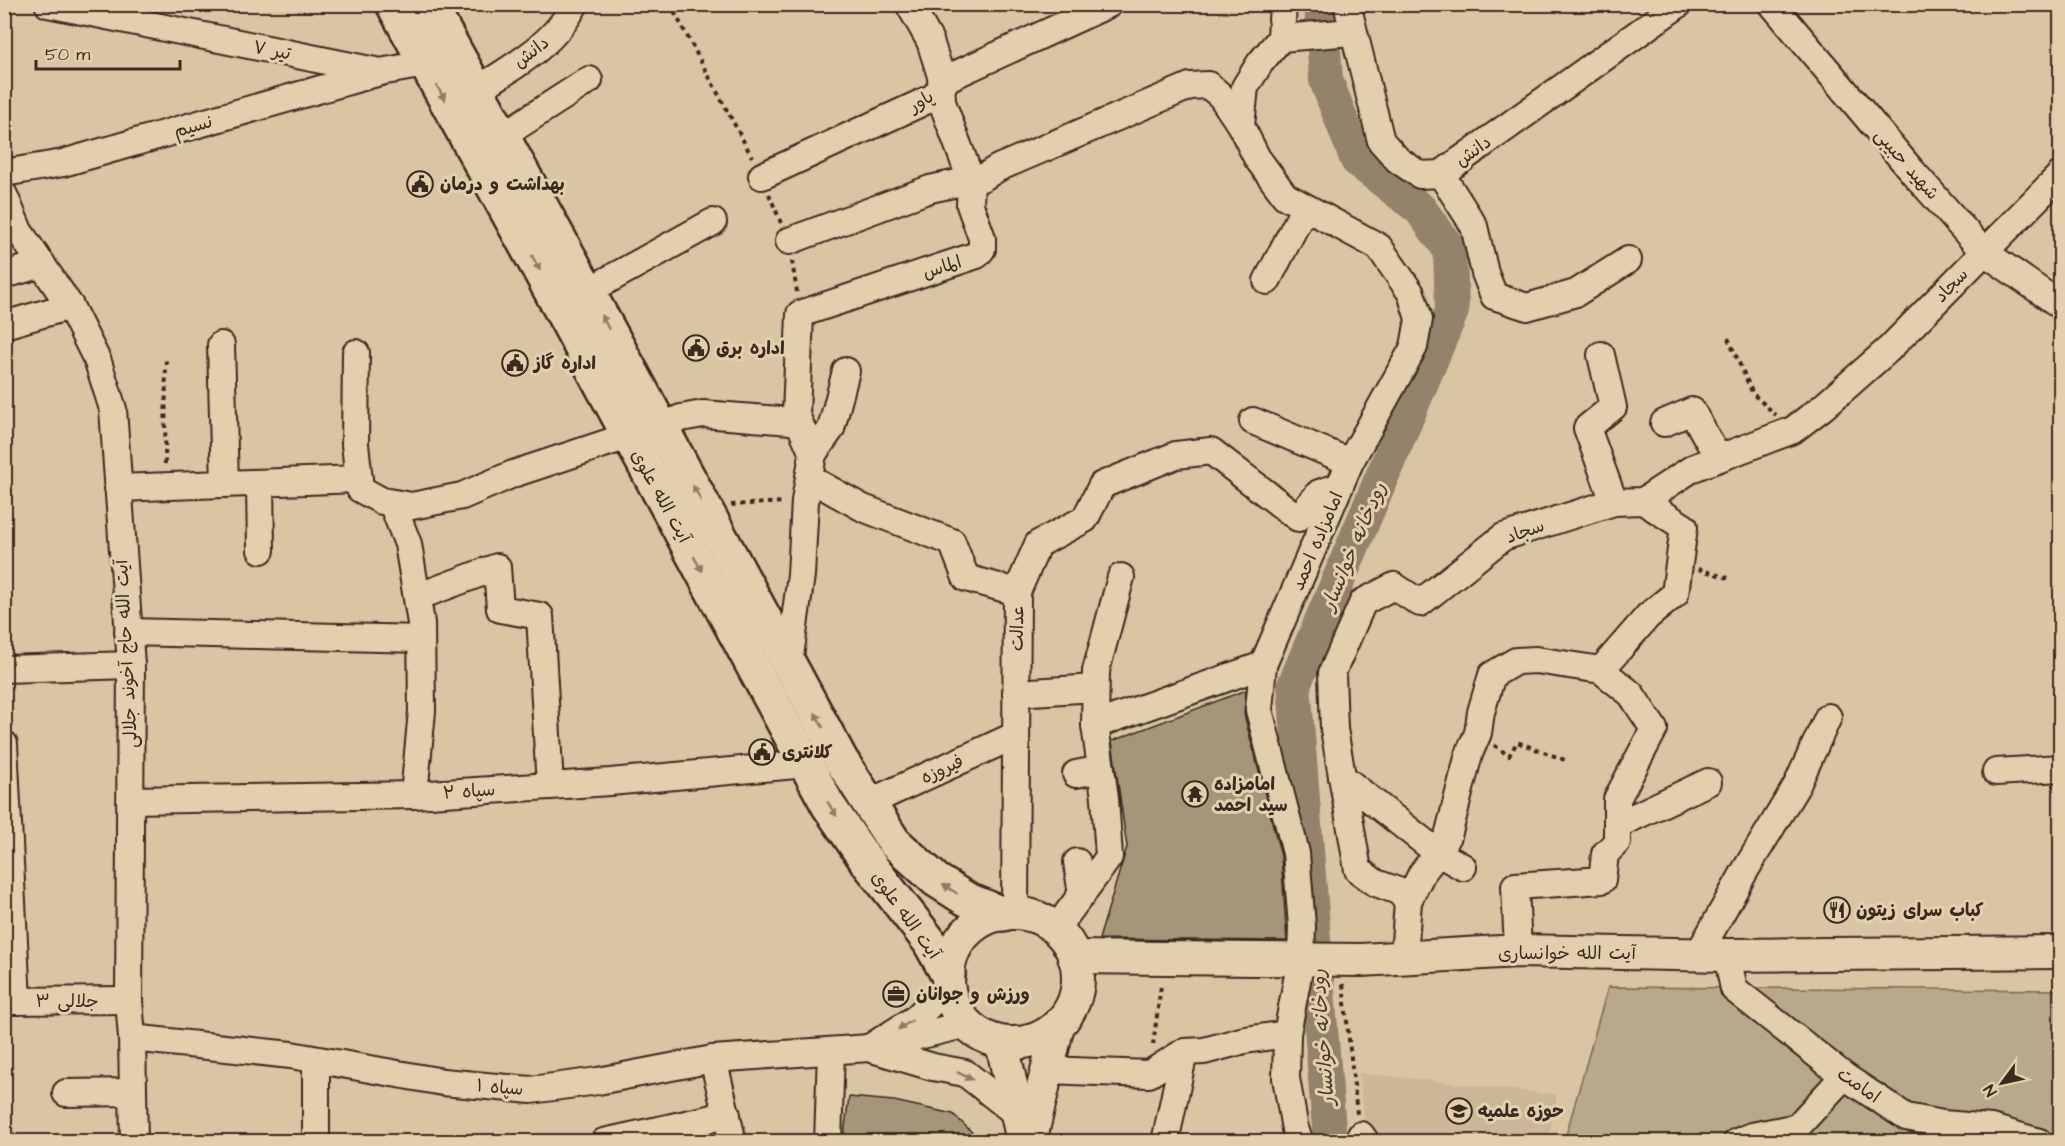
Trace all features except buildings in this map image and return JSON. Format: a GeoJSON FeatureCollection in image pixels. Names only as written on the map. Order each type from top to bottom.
{"type":"FeatureCollection","features":[{"type":"Feature","properties":{"kind":"highway","name":"آیت الله علوی"},"geometry":{"type":"LineString","coordinates":[[393,4],[536,263],[828,805],[865,860],[929,941],[948,981]]}},
{"type":"Feature","properties":{"kind":"highway","name":"آیت الله علوی"},"geometry":{"type":"LineString","coordinates":[[429,4],[588,291],[841,760],[868,803],[894,842],[936,880],[966,899],[1009,913]]}},
{"type":"Feature","properties":{"kind":"main road"},"geometry":{"type":"LineString","coordinates":[[1009,913],[1036,917],[1056,929],[1067,942],[1074,957],[1078,975],[1076,994],[1069,1011],[1058,1025],[1046,1034],[1017,1043],[1002,1042],[983,1036],[967,1024],[954,1007],[948,981],[951,958],[958,941],[986,918],[1009,913]]}},
{"type":"Feature","properties":{"kind":"main road","name":"آیت الله خوانساری"},"geometry":{"type":"LineString","coordinates":[[1074,957],[1341,960],[1518,951],[1713,954],[2061,952]]}},
{"type":"Feature","properties":{"kind":"main road"},"geometry":{"type":"LineString","coordinates":[[1024,1133],[1047,1070],[1058,1025]]}},
{"type":"Feature","properties":{"kind":"main road"},"geometry":{"type":"LineString","coordinates":[[1002,1042],[1024,1133]]}},
{"type":"Feature","properties":{"kind":"street","name":"۷ تیر"},"geometry":{"type":"LineString","coordinates":[[48,4],[380,72],[425,64]]}},
{"type":"Feature","properties":{"kind":"street","name":"دانش"},"geometry":{"type":"LineString","coordinates":[[477,90],[533,54],[566,23],[575,4]]}},
{"type":"Feature","properties":{"kind":"street"},"geometry":{"type":"LineString","coordinates":[[909,4],[930,41],[941,76],[942,102],[970,180]]}},
{"type":"Feature","properties":{"kind":"street","name":"پاور"},"geometry":{"type":"LineString","coordinates":[[762,176],[934,97],[948,78],[1109,4]]}},
{"type":"Feature","properties":{"kind":"street","name":"دانش"},"geometry":{"type":"LineString","coordinates":[[1347,4],[1352,32],[1381,141],[1398,159],[1420,175],[1441,174],[1679,4]]}},
{"type":"Feature","properties":{"kind":"street","name":"شهید حبیبی"},"geometry":{"type":"LineString","coordinates":[[1772,4],[1912,171],[1983,251],[2061,305]]}},
{"type":"Feature","properties":{"kind":"street"},"geometry":{"type":"LineString","coordinates":[[1241,126],[1245,87],[1260,63],[1280,16],[1352,32]]}},
{"type":"Feature","properties":{"kind":"street","name":"نسیم"},"geometry":{"type":"LineString","coordinates":[[4,173],[63,163],[380,72]]}},
{"type":"Feature","properties":{"kind":"street"},"geometry":{"type":"LineString","coordinates":[[502,136],[589,80]]}},
{"type":"Feature","properties":{"kind":"street"},"geometry":{"type":"LineString","coordinates":[[789,241],[930,189],[982,178],[998,168],[1190,86],[1208,84],[1221,96],[1241,126]]}},
{"type":"Feature","properties":{"kind":"street","name":"امامزاده احمد"},"geometry":{"type":"LineString","coordinates":[[1241,126],[1257,158],[1285,196],[1380,247],[1411,293],[1419,319],[1413,347],[1350,462],[1263,665],[1259,710],[1296,853],[1302,926],[1301,960],[1287,1034],[1286,1078],[1295,1129],[1300,1142]]}},
{"type":"Feature","properties":{"kind":"street"},"geometry":{"type":"LineString","coordinates":[[1441,174],[1474,226],[1485,273],[1494,296],[1527,307],[1576,293],[1628,260]]}},
{"type":"Feature","properties":{"kind":"street","name":"سجاد"},"geometry":{"type":"LineString","coordinates":[[1408,901],[1398,891],[1376,883],[1358,870],[1334,729],[1332,674],[1363,602],[1394,586],[1420,603],[1503,537],[1614,502],[1643,501],[1693,468],[1792,430],[1823,407],[1889,349],[1983,251],[2061,175]]}},
{"type":"Feature","properties":{"kind":"street","name":"الماس"},"geometry":{"type":"LineString","coordinates":[[800,314],[977,255],[982,249],[982,238],[970,205],[970,180]]}},
{"type":"Feature","properties":{"kind":"street","name":"آیت الله حاج آخوند جلالی"},"geometry":{"type":"LineString","coordinates":[[4,195],[19,231],[70,306],[98,362],[113,409],[131,665],[129,1000],[134,1142]]}},
{"type":"Feature","properties":{"kind":"street"},"geometry":{"type":"LineString","coordinates":[[1267,281],[1305,207]]}},
{"type":"Feature","properties":{"kind":"street"},"geometry":{"type":"LineString","coordinates":[[588,291],[712,222]]}},
{"type":"Feature","properties":{"kind":"street"},"geometry":{"type":"LineString","coordinates":[[4,275],[42,264]]}},
{"type":"Feature","properties":{"kind":"street"},"geometry":{"type":"LineString","coordinates":[[4,325],[70,306]]}},
{"type":"Feature","properties":{"kind":"street"},"geometry":{"type":"LineString","coordinates":[[789,664],[801,575],[809,478],[796,415],[800,314]]}},
{"type":"Feature","properties":{"kind":"street"},"geometry":{"type":"LineString","coordinates":[[221,345],[225,484]]}},
{"type":"Feature","properties":{"kind":"street"},"geometry":{"type":"LineString","coordinates":[[356,353],[355,444],[360,489],[382,501],[412,507],[462,496],[513,474],[628,436]]}},
{"type":"Feature","properties":{"kind":"street"},"geometry":{"type":"LineString","coordinates":[[1601,355],[1613,407],[1587,428],[1614,502]]}},
{"type":"Feature","properties":{"kind":"street"},"geometry":{"type":"LineString","coordinates":[[809,478],[831,429],[846,371]]}},
{"type":"Feature","properties":{"kind":"street"},"geometry":{"type":"LineString","coordinates":[[1664,423],[1692,411],[1718,458]]}},
{"type":"Feature","properties":{"kind":"street"},"geometry":{"type":"LineString","coordinates":[[661,426],[681,417],[704,414],[791,421],[796,415]]}},
{"type":"Feature","properties":{"kind":"street"},"geometry":{"type":"LineString","coordinates":[[1253,421],[1350,462]]}},
{"type":"Feature","properties":{"kind":"street"},"geometry":{"type":"LineString","coordinates":[[1017,592],[1038,544],[1084,519],[1102,485],[1176,455],[1211,451],[1298,518],[1319,494],[1340,486]]}},
{"type":"Feature","properties":{"kind":"street","name":"عدالت"},"geometry":{"type":"LineString","coordinates":[[809,478],[863,508],[952,542],[966,578],[1017,592],[1016,735],[1009,913]]}},
{"type":"Feature","properties":{"kind":"street"},"geometry":{"type":"LineString","coordinates":[[118,488],[359,479]]}},
{"type":"Feature","properties":{"kind":"street"},"geometry":{"type":"LineString","coordinates":[[260,483],[261,550]]}},
{"type":"Feature","properties":{"kind":"street"},"geometry":{"type":"LineString","coordinates":[[1601,670],[1648,616],[1675,594],[1684,527],[1643,501]]}},
{"type":"Feature","properties":{"kind":"street"},"geometry":{"type":"LineString","coordinates":[[392,503],[408,544],[422,639],[422,711],[414,795]]}},
{"type":"Feature","properties":{"kind":"street"},"geometry":{"type":"LineString","coordinates":[[417,597],[497,567],[500,609],[540,616],[550,786]]}},
{"type":"Feature","properties":{"kind":"street"},"geometry":{"type":"LineString","coordinates":[[1056,929],[1109,857],[1095,725],[1095,688],[1096,671],[1121,577]]}},
{"type":"Feature","properties":{"kind":"street"},"geometry":{"type":"LineString","coordinates":[[128,632],[422,639]]}},
{"type":"Feature","properties":{"kind":"street"},"geometry":{"type":"LineString","coordinates":[[1404,957],[1408,901],[1422,873],[1448,836],[1492,675],[1516,661],[1536,660],[1601,670],[1631,694],[1654,729],[1617,800],[1617,842],[1605,854],[1602,880],[1515,886],[1518,951]]}},
{"type":"Feature","properties":{"kind":"street"},"geometry":{"type":"LineString","coordinates":[[4,669],[131,665]]}},
{"type":"Feature","properties":{"kind":"street"},"geometry":{"type":"LineString","coordinates":[[1095,725],[1263,665]]}},
{"type":"Feature","properties":{"kind":"street"},"geometry":{"type":"LineString","coordinates":[[1016,693],[1095,688]]}},
{"type":"Feature","properties":{"kind":"street"},"geometry":{"type":"LineString","coordinates":[[1713,954],[1746,869],[1797,785],[1828,717]]}},
{"type":"Feature","properties":{"kind":"street","name":"فیروزه"},"geometry":{"type":"LineString","coordinates":[[868,803],[1016,735]]}},
{"type":"Feature","properties":{"kind":"street"},"geometry":{"type":"LineString","coordinates":[[4,744],[11,1001]]}},
{"type":"Feature","properties":{"kind":"street","name":"سپاه ۲"},"geometry":{"type":"LineString","coordinates":[[131,800],[414,795],[807,764]]}},
{"type":"Feature","properties":{"kind":"street"},"geometry":{"type":"LineString","coordinates":[[1996,772],[2061,768]]}},
{"type":"Feature","properties":{"kind":"street"},"geometry":{"type":"LineString","coordinates":[[1076,774],[1101,769]]}},
{"type":"Feature","properties":{"kind":"street"},"geometry":{"type":"LineString","coordinates":[[1342,777],[1438,853],[1463,867]]}},
{"type":"Feature","properties":{"kind":"street"},"geometry":{"type":"LineString","coordinates":[[1617,825],[1708,782]]}},
{"type":"Feature","properties":{"kind":"street"},"geometry":{"type":"LineString","coordinates":[[1077,862],[1082,895]]}},
{"type":"Feature","properties":{"kind":"street","name":"امامت"},"geometry":{"type":"LineString","coordinates":[[1713,954],[1734,989],[1844,1076],[1906,1117],[1943,1124],[1991,1128],[2039,1142]]}},
{"type":"Feature","properties":{"kind":"street"},"geometry":{"type":"LineString","coordinates":[[869,1048],[915,1019],[948,981]]}},
{"type":"Feature","properties":{"kind":"street","name":"جلالی ۳"},"geometry":{"type":"LineString","coordinates":[[11,1001],[129,1000]]}},
{"type":"Feature","properties":{"kind":"street"},"geometry":{"type":"LineString","coordinates":[[869,1048],[967,1024]]}},
{"type":"Feature","properties":{"kind":"street"},"geometry":{"type":"LineString","coordinates":[[1047,1070],[1149,1074],[1184,1052],[1204,1051],[1245,1040],[1287,1034]]}},
{"type":"Feature","properties":{"kind":"street","name":"سپاه ۱"},"geometry":{"type":"LineString","coordinates":[[132,1038],[316,1060],[443,1082],[531,1090],[598,1081],[713,1059],[869,1048]]}},
{"type":"Feature","properties":{"kind":"street"},"geometry":{"type":"LineString","coordinates":[[869,1048],[933,1067],[965,1073],[1024,1133]]}},
{"type":"Feature","properties":{"kind":"street"},"geometry":{"type":"LineString","coordinates":[[828,1142],[831,1051]]}},
{"type":"Feature","properties":{"kind":"street"},"geometry":{"type":"LineString","coordinates":[[1165,1142],[1184,1052]]}},
{"type":"Feature","properties":{"kind":"street"},"geometry":{"type":"LineString","coordinates":[[713,1059],[733,1142]]}},
{"type":"Feature","properties":{"kind":"street"},"geometry":{"type":"LineString","coordinates":[[315,1142],[316,1060]]}},
{"type":"Feature","properties":{"kind":"street"},"geometry":{"type":"LineString","coordinates":[[1737,1142],[1752,1136],[1797,1127],[1844,1076]]}},
{"type":"Feature","properties":{"kind":"street"},"geometry":{"type":"LineString","coordinates":[[66,1093],[133,1092]]}},
{"type":"Feature","properties":{"kind":"street"},"geometry":{"type":"LineString","coordinates":[[604,1142],[727,1115]]}},
{"type":"Feature","properties":{"kind":"path"},"geometry":{"type":"LineString","coordinates":[[670,4],[762,176],[789,241],[800,314]]}},
{"type":"Feature","properties":{"kind":"path"},"geometry":{"type":"LineString","coordinates":[[1728,338],[1753,394],[1792,430]]}},
{"type":"Feature","properties":{"kind":"path"},"geometry":{"type":"LineString","coordinates":[[165,486],[166,356]]}},
{"type":"Feature","properties":{"kind":"path"},"geometry":{"type":"LineString","coordinates":[[705,507],[809,478]]}},
{"type":"Feature","properties":{"kind":"path"},"geometry":{"type":"LineString","coordinates":[[1679,563],[1732,579]]}},
{"type":"Feature","properties":{"kind":"path"},"geometry":{"type":"LineString","coordinates":[[1478,733],[1509,756],[1517,742],[1565,759]]}},
{"type":"Feature","properties":{"kind":"path"},"geometry":{"type":"LineString","coordinates":[[1341,960],[1355,1106],[1363,1138]]}},
{"type":"Feature","properties":{"kind":"path"},"geometry":{"type":"LineString","coordinates":[[1149,1074],[1161,986]]}},
{"type":"Feature","properties":{"kind":"shaded area"},"geometry":{"type":"Polygon","coordinates":[[[1608,987],[2060,990],[2060,1128],[2050,1141],[1564,1142],[1608,987]]]}},
{"type":"Feature","properties":{"kind":"shaded area","name":"حوزه علمیه"},"geometry":{"type":"Polygon","coordinates":[[[1359,1073],[1557,1095],[1548,1141],[1380,1141],[1366,1127],[1359,1073]]]}},
{"type":"Feature","properties":{"kind":"waterway","name":"رودخانه خوانسار"},"geometry":{"type":"LineString","coordinates":[[1321,4],[1326,80],[1357,160],[1420,209],[1450,250],[1452,311],[1294,685],[1330,1142]]}},
{"type":"Feature","properties":{"kind":"place","name":"بهداشت و درمان"},"geometry":{"type":"Point","coordinates":[420,184]}},
{"type":"Feature","properties":{"kind":"place","name":"اداره برق"},"geometry":{"type":"Point","coordinates":[696,348]}},
{"type":"Feature","properties":{"kind":"place","name":"اداره گاز"},"geometry":{"type":"Point","coordinates":[515,363]}},
{"type":"Feature","properties":{"kind":"place","name":"کلانتری"},"geometry":{"type":"Point","coordinates":[762,752]}},
{"type":"Feature","properties":{"kind":"place","name":"امامزاده سید احمد"},"geometry":{"type":"Point","coordinates":[1195,794]}},
{"type":"Feature","properties":{"kind":"place","name":"کباب سرای زیتون"},"geometry":{"type":"Point","coordinates":[1837,910]}},
{"type":"Feature","properties":{"kind":"place","name":"ورزش و جوانان"},"geometry":{"type":"Point","coordinates":[896,994]}},
{"type":"Feature","properties":{"kind":"place","name":"حوزه علمیه"},"geometry":{"type":"Point","coordinates":[1459,1111]}}]}
